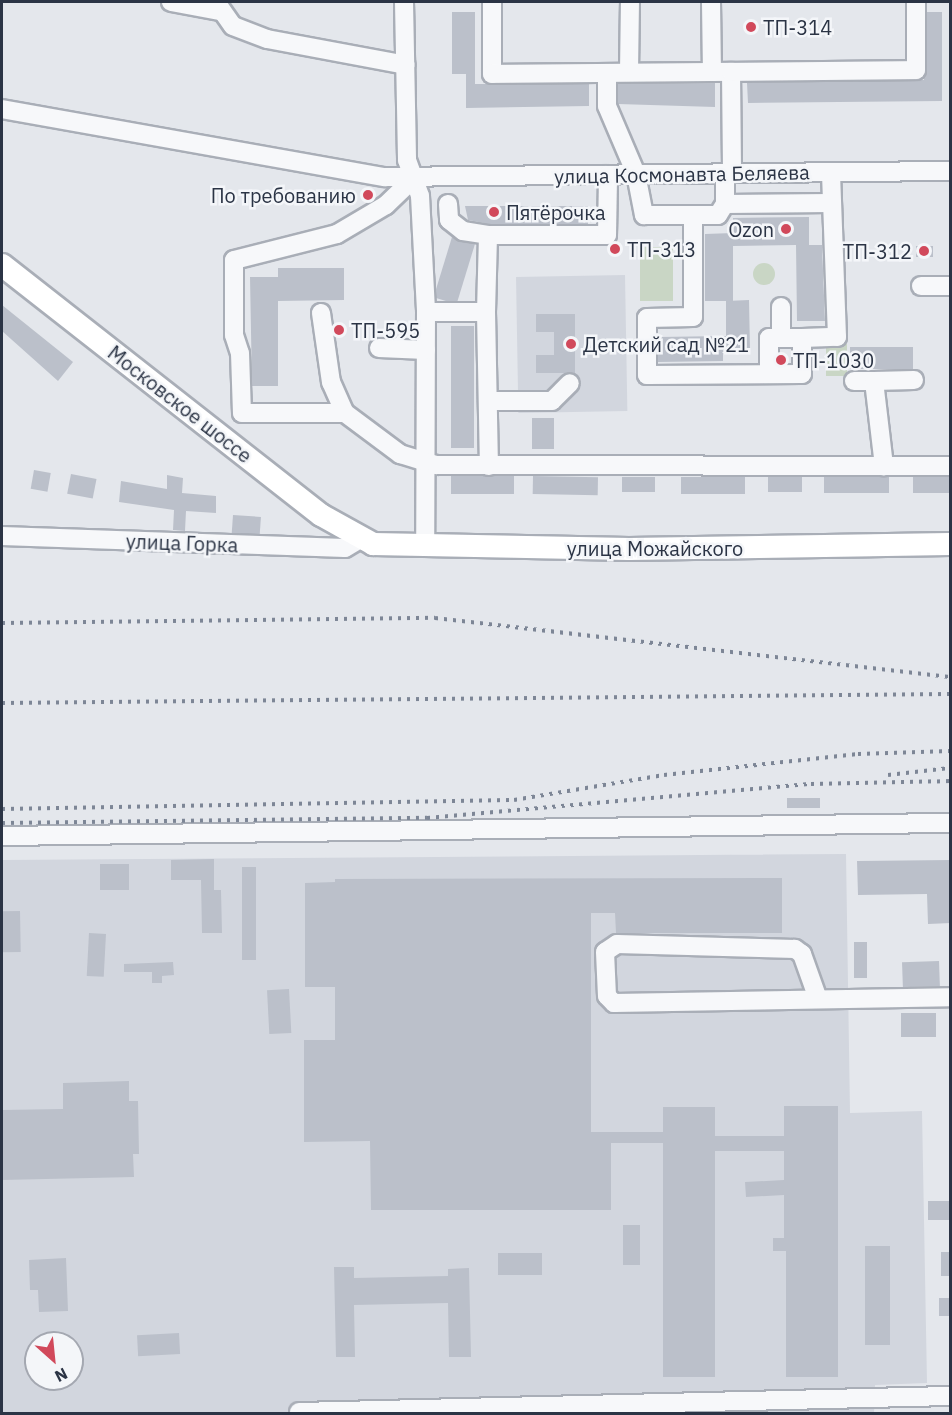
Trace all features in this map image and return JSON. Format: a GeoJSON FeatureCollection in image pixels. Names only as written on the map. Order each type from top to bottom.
{"type":"FeatureCollection","features":[{"type":"Feature","properties":{"kind":"main road","name":"Московское шоссе"},"geometry":{"type":"LineString","coordinates":[[2,265],[321,515],[360,539]]}},
{"type":"Feature","properties":{"kind":"main road","name":"улица Можайского"},"geometry":{"type":"LineString","coordinates":[[360,539],[425,547],[951,544]]}},
{"type":"Feature","properties":{"kind":"street"},"geometry":{"type":"LineString","coordinates":[[171,2],[218,6],[233,26],[267,39],[406,65]]}},
{"type":"Feature","properties":{"kind":"street"},"geometry":{"type":"LineString","coordinates":[[404,2],[407,160],[420,196],[426,312],[425,547]]}},
{"type":"Feature","properties":{"kind":"street"},"geometry":{"type":"LineString","coordinates":[[492,2],[492,74],[916,70],[916,2]]}},
{"type":"Feature","properties":{"kind":"street"},"geometry":{"type":"LineString","coordinates":[[629,72],[630,2]]}},
{"type":"Feature","properties":{"kind":"street"},"geometry":{"type":"LineString","coordinates":[[711,2],[712,72]]}},
{"type":"Feature","properties":{"kind":"street"},"geometry":{"type":"LineString","coordinates":[[607,73],[607,106],[636,174],[644,215],[718,215],[725,204],[728,173],[731,72]]}},
{"type":"Feature","properties":{"kind":"street"},"geometry":{"type":"LineString","coordinates":[[2,109],[313,168],[414,178]]}},
{"type":"Feature","properties":{"kind":"street","name":"улица Космонавта Беляева"},"geometry":{"type":"LineString","coordinates":[[414,178],[951,171]]}},
{"type":"Feature","properties":{"kind":"street"},"geometry":{"type":"LineString","coordinates":[[770,374],[769,338],[837,338],[837,244],[831,232],[831,172]]}},
{"type":"Feature","properties":{"kind":"street"},"geometry":{"type":"LineString","coordinates":[[448,204],[448,220],[456,225],[488,235],[607,235],[608,174]]}},
{"type":"Feature","properties":{"kind":"street"},"geometry":{"type":"LineString","coordinates":[[345,413],[242,413],[240,353],[234,335],[234,260],[337,234],[386,205],[414,178]]}},
{"type":"Feature","properties":{"kind":"street"},"geometry":{"type":"LineString","coordinates":[[725,204],[831,203]]}},
{"type":"Feature","properties":{"kind":"street"},"geometry":{"type":"LineString","coordinates":[[693,215],[693,317],[647,318],[647,375],[802,374],[802,338]]}},
{"type":"Feature","properties":{"kind":"street"},"geometry":{"type":"LineString","coordinates":[[488,235],[486,312],[489,466]]}},
{"type":"Feature","properties":{"kind":"street"},"geometry":{"type":"LineString","coordinates":[[921,286],[951,286]]}},
{"type":"Feature","properties":{"kind":"street"},"geometry":{"type":"LineString","coordinates":[[781,307],[781,338]]}},
{"type":"Feature","properties":{"kind":"street"},"geometry":{"type":"LineString","coordinates":[[426,312],[486,312]]}},
{"type":"Feature","properties":{"kind":"street"},"geometry":{"type":"LineString","coordinates":[[321,313],[331,382],[345,413],[400,454],[426,464],[951,466]]}},
{"type":"Feature","properties":{"kind":"street"},"geometry":{"type":"LineString","coordinates":[[379,348],[426,350]]}},
{"type":"Feature","properties":{"kind":"street"},"geometry":{"type":"LineString","coordinates":[[854,381],[914,380]]}},
{"type":"Feature","properties":{"kind":"street"},"geometry":{"type":"LineString","coordinates":[[874,381],[884,466]]}},
{"type":"Feature","properties":{"kind":"street"},"geometry":{"type":"LineString","coordinates":[[488,402],[552,401],[570,382]]}},
{"type":"Feature","properties":{"kind":"street","name":"улица Горка"},"geometry":{"type":"LineString","coordinates":[[2,536],[345,548],[360,539]]}},
{"type":"Feature","properties":{"kind":"street"},"geometry":{"type":"LineString","coordinates":[[2,836],[951,823]]}},
{"type":"Feature","properties":{"kind":"street"},"geometry":{"type":"LineString","coordinates":[[818,999],[802,954],[795,949],[617,944],[605,952],[607,996],[614,1003],[951,997]]}},
{"type":"Feature","properties":{"kind":"street"},"geometry":{"type":"LineString","coordinates":[[299,1412],[951,1396]]}},
{"type":"Feature","properties":{"kind":"shaded area","name":"Детский сад №21"},"geometry":{"type":"Polygon","coordinates":[[[625,275],[627,411],[518,413],[516,277],[625,275]]]}},
{"type":"Feature","properties":{"kind":"shaded area"},"geometry":{"type":"Polygon","coordinates":[[[846,854],[850,1113],[922,1111],[927,1383],[875,1385],[874,1414],[2,1413],[2,860],[846,854]]]}},
{"type":"Feature","properties":{"kind":"green space"},"geometry":{"type":"Polygon","coordinates":[[[640,247],[673,247],[673,301],[640,301],[640,247]]]}},
{"type":"Feature","properties":{"kind":"green space"},"geometry":{"type":"Polygon","coordinates":[[[764,263],[772,266],[775,274],[772,282],[764,285],[756,282],[753,274],[756,266],[764,263]]]}},
{"type":"Feature","properties":{"kind":"green space"},"geometry":{"type":"Polygon","coordinates":[[[826,344],[847,344],[847,376],[826,376],[826,344]]]}},
{"type":"Feature","properties":{"kind":"building"},"geometry":{"type":"Polygon","coordinates":[[[452,12],[475,12],[475,84],[589,84],[589,106],[466,108],[466,74],[452,74],[452,12]]]}},
{"type":"Feature","properties":{"kind":"building"},"geometry":{"type":"Polygon","coordinates":[[[927,12],[942,12],[942,101],[748,103],[747,83],[924,80],[927,12]]]}},
{"type":"Feature","properties":{"kind":"building"},"geometry":{"type":"Polygon","coordinates":[[[715,83],[715,107],[618,104],[618,84],[715,83]]]}},
{"type":"Feature","properties":{"kind":"building"},"geometry":{"type":"Polygon","coordinates":[[[465,206],[588,206],[588,224],[489,224],[468,220],[465,206]]]}},
{"type":"Feature","properties":{"kind":"building"},"geometry":{"type":"Polygon","coordinates":[[[809,217],[809,245],[822,245],[825,321],[797,321],[796,245],[733,246],[733,301],[705,301],[705,234],[733,233],[733,218],[809,217]]]}},
{"type":"Feature","properties":{"kind":"building"},"geometry":{"type":"Polygon","coordinates":[[[452,237],[475,244],[457,304],[434,297],[452,237]]]}},
{"type":"Feature","properties":{"kind":"building","name":"ТП-312"},"geometry":{"type":"Polygon","coordinates":[[[916,246],[933,246],[933,257],[916,257],[916,246]]]}},
{"type":"Feature","properties":{"kind":"building"},"geometry":{"type":"Polygon","coordinates":[[[278,268],[344,268],[344,300],[278,301],[278,386],[252,386],[250,277],[278,277],[278,268]]]}},
{"type":"Feature","properties":{"kind":"building"},"geometry":{"type":"Polygon","coordinates":[[[749,300],[750,350],[723,350],[723,361],[658,362],[658,337],[726,336],[726,301],[749,300]]]}},
{"type":"Feature","properties":{"kind":"building"},"geometry":{"type":"Polygon","coordinates":[[[2,305],[73,362],[58,381],[2,331],[2,305]]]}},
{"type":"Feature","properties":{"kind":"building"},"geometry":{"type":"Polygon","coordinates":[[[536,314],[575,314],[575,373],[536,373],[536,355],[554,355],[554,332],[536,332],[536,314]]]}},
{"type":"Feature","properties":{"kind":"building"},"geometry":{"type":"Polygon","coordinates":[[[451,326],[474,326],[474,448],[451,448],[451,326]]]}},
{"type":"Feature","properties":{"kind":"building"},"geometry":{"type":"Polygon","coordinates":[[[850,347],[913,347],[913,369],[850,369],[850,347]]]}},
{"type":"Feature","properties":{"kind":"building"},"geometry":{"type":"Polygon","coordinates":[[[532,418],[554,418],[554,449],[532,449],[532,418]]]}},
{"type":"Feature","properties":{"kind":"building"},"geometry":{"type":"Polygon","coordinates":[[[34,470],[51,473],[47,492],[31,489],[34,470]]]}},
{"type":"Feature","properties":{"kind":"building"},"geometry":{"type":"Polygon","coordinates":[[[71,474],[97,479],[93,499],[67,494],[71,474]]]}},
{"type":"Feature","properties":{"kind":"building"},"geometry":{"type":"Polygon","coordinates":[[[167,475],[183,478],[182,493],[216,496],[216,513],[186,511],[185,531],[173,530],[174,510],[119,502],[121,481],[167,489],[167,475]]]}},
{"type":"Feature","properties":{"kind":"building"},"geometry":{"type":"Polygon","coordinates":[[[451,476],[514,476],[514,494],[451,494],[451,476]]]}},
{"type":"Feature","properties":{"kind":"building"},"geometry":{"type":"Polygon","coordinates":[[[533,476],[598,477],[598,495],[533,494],[533,476]]]}},
{"type":"Feature","properties":{"kind":"building"},"geometry":{"type":"Polygon","coordinates":[[[622,477],[655,477],[655,492],[622,492],[622,477]]]}},
{"type":"Feature","properties":{"kind":"building"},"geometry":{"type":"Polygon","coordinates":[[[681,477],[745,477],[745,494],[681,494],[681,477]]]}},
{"type":"Feature","properties":{"kind":"building"},"geometry":{"type":"Polygon","coordinates":[[[768,477],[802,477],[802,492],[768,492],[768,477]]]}},
{"type":"Feature","properties":{"kind":"building"},"geometry":{"type":"Polygon","coordinates":[[[824,477],[889,477],[889,493],[824,493],[824,477]]]}},
{"type":"Feature","properties":{"kind":"building"},"geometry":{"type":"Polygon","coordinates":[[[913,477],[949,477],[949,493],[913,493],[913,477]]]}},
{"type":"Feature","properties":{"kind":"building"},"geometry":{"type":"Polygon","coordinates":[[[233,515],[261,517],[260,535],[232,533],[233,515]]]}},
{"type":"Feature","properties":{"kind":"building"},"geometry":{"type":"Polygon","coordinates":[[[787,798],[820,798],[820,808],[787,808],[787,798]]]}},
{"type":"Feature","properties":{"kind":"building"},"geometry":{"type":"Polygon","coordinates":[[[214,859],[214,890],[221,890],[222,933],[202,933],[201,880],[171,880],[171,860],[214,859]]]}},
{"type":"Feature","properties":{"kind":"building"},"geometry":{"type":"Polygon","coordinates":[[[951,860],[951,923],[928,924],[927,894],[858,895],[857,861],[951,860]]]}},
{"type":"Feature","properties":{"kind":"building"},"geometry":{"type":"Polygon","coordinates":[[[100,864],[129,864],[129,890],[100,890],[100,864]]]}},
{"type":"Feature","properties":{"kind":"building"},"geometry":{"type":"Polygon","coordinates":[[[242,867],[256,867],[256,960],[242,960],[242,867]]]}},
{"type":"Feature","properties":{"kind":"building"},"geometry":{"type":"Polygon","coordinates":[[[782,878],[782,933],[616,933],[615,913],[591,913],[591,1132],[663,1132],[663,1107],[715,1107],[715,1136],[784,1136],[784,1106],[838,1106],[838,1377],[786,1377],[786,1251],[773,1251],[773,1238],[784,1238],[784,1195],[746,1197],[745,1182],[784,1180],[784,1151],[715,1151],[715,1377],[663,1377],[663,1143],[611,1143],[611,1210],[371,1210],[370,1141],[304,1142],[304,1040],[335,1040],[335,987],[305,987],[305,883],[335,882],[335,879],[782,878]]]}},
{"type":"Feature","properties":{"kind":"building"},"geometry":{"type":"Polygon","coordinates":[[[2,911],[20,911],[21,952],[3,952],[2,911]]]}},
{"type":"Feature","properties":{"kind":"building"},"geometry":{"type":"Polygon","coordinates":[[[89,933],[106,934],[104,977],[87,976],[89,933]]]}},
{"type":"Feature","properties":{"kind":"building"},"geometry":{"type":"Polygon","coordinates":[[[854,942],[867,942],[867,978],[854,978],[854,942]]]}},
{"type":"Feature","properties":{"kind":"building"},"geometry":{"type":"Polygon","coordinates":[[[939,961],[940,986],[903,987],[902,962],[939,961]]]}},
{"type":"Feature","properties":{"kind":"building"},"geometry":{"type":"Polygon","coordinates":[[[173,962],[174,975],[162,976],[162,983],[152,983],[152,972],[124,972],[124,964],[173,962]]]}},
{"type":"Feature","properties":{"kind":"building"},"geometry":{"type":"Polygon","coordinates":[[[289,989],[291,1033],[269,1034],[267,990],[289,989]]]}},
{"type":"Feature","properties":{"kind":"building"},"geometry":{"type":"Polygon","coordinates":[[[901,1013],[936,1013],[936,1037],[901,1037],[901,1013]]]}},
{"type":"Feature","properties":{"kind":"building"},"geometry":{"type":"Polygon","coordinates":[[[129,1081],[129,1101],[138,1101],[139,1154],[133,1154],[134,1177],[2,1180],[2,1110],[63,1109],[63,1083],[129,1081]]]}},
{"type":"Feature","properties":{"kind":"building"},"geometry":{"type":"Polygon","coordinates":[[[928,1201],[950,1201],[950,1220],[928,1220],[928,1201]]]}},
{"type":"Feature","properties":{"kind":"building"},"geometry":{"type":"Polygon","coordinates":[[[623,1225],[640,1225],[640,1265],[623,1265],[623,1225]]]}},
{"type":"Feature","properties":{"kind":"building"},"geometry":{"type":"Polygon","coordinates":[[[865,1246],[890,1246],[890,1345],[865,1345],[865,1246]]]}},
{"type":"Feature","properties":{"kind":"building"},"geometry":{"type":"Polygon","coordinates":[[[941,1252],[950,1252],[950,1276],[941,1276],[941,1252]]]}},
{"type":"Feature","properties":{"kind":"building"},"geometry":{"type":"Polygon","coordinates":[[[498,1253],[542,1253],[542,1275],[498,1275],[498,1253]]]}},
{"type":"Feature","properties":{"kind":"building"},"geometry":{"type":"Polygon","coordinates":[[[66,1258],[68,1311],[39,1312],[38,1290],[30,1290],[29,1260],[66,1258]]]}},
{"type":"Feature","properties":{"kind":"building"},"geometry":{"type":"Polygon","coordinates":[[[334,1267],[354,1267],[354,1278],[448,1276],[448,1269],[469,1268],[471,1357],[449,1357],[448,1303],[354,1305],[355,1357],[336,1357],[334,1267]]]}},
{"type":"Feature","properties":{"kind":"building"},"geometry":{"type":"Polygon","coordinates":[[[939,1298],[950,1298],[950,1316],[939,1316],[939,1298]]]}},
{"type":"Feature","properties":{"kind":"building"},"geometry":{"type":"Polygon","coordinates":[[[179,1333],[180,1354],[138,1356],[137,1335],[179,1333]]]}},
{"type":"Feature","properties":{"kind":"railway"},"geometry":{"type":"LineString","coordinates":[[2,623],[435,618],[950,677]]}},
{"type":"Feature","properties":{"kind":"railway"},"geometry":{"type":"LineString","coordinates":[[2,703],[950,694]]}},
{"type":"Feature","properties":{"kind":"railway"},"geometry":{"type":"LineString","coordinates":[[2,809],[514,800],[664,775],[858,754],[950,751]]}},
{"type":"Feature","properties":{"kind":"railway"},"geometry":{"type":"LineString","coordinates":[[888,775],[950,768]]}},
{"type":"Feature","properties":{"kind":"railway"},"geometry":{"type":"LineString","coordinates":[[2,823],[427,818],[811,784],[950,781]]}},
{"type":"Feature","properties":{"kind":"place","name":"ТП-314"},"geometry":{"type":"Point","coordinates":[751,27]}},
{"type":"Feature","properties":{"kind":"place","name":"По требованию"},"geometry":{"type":"Point","coordinates":[368,195]}},
{"type":"Feature","properties":{"kind":"place","name":"Пятёрочка"},"geometry":{"type":"Point","coordinates":[494,212]}},
{"type":"Feature","properties":{"kind":"place","name":"Ozon"},"geometry":{"type":"Point","coordinates":[786,229]}},
{"type":"Feature","properties":{"kind":"place","name":"ТП-313"},"geometry":{"type":"Point","coordinates":[615,249]}},
{"type":"Feature","properties":{"kind":"place","name":"ТП-312"},"geometry":{"type":"Point","coordinates":[924,251]}},
{"type":"Feature","properties":{"kind":"place","name":"ТП-595"},"geometry":{"type":"Point","coordinates":[339,330]}},
{"type":"Feature","properties":{"kind":"place","name":"Детский сад №21"},"geometry":{"type":"Point","coordinates":[571,344]}},
{"type":"Feature","properties":{"kind":"place","name":"ТП-1030"},"geometry":{"type":"Point","coordinates":[781,360]}}]}
